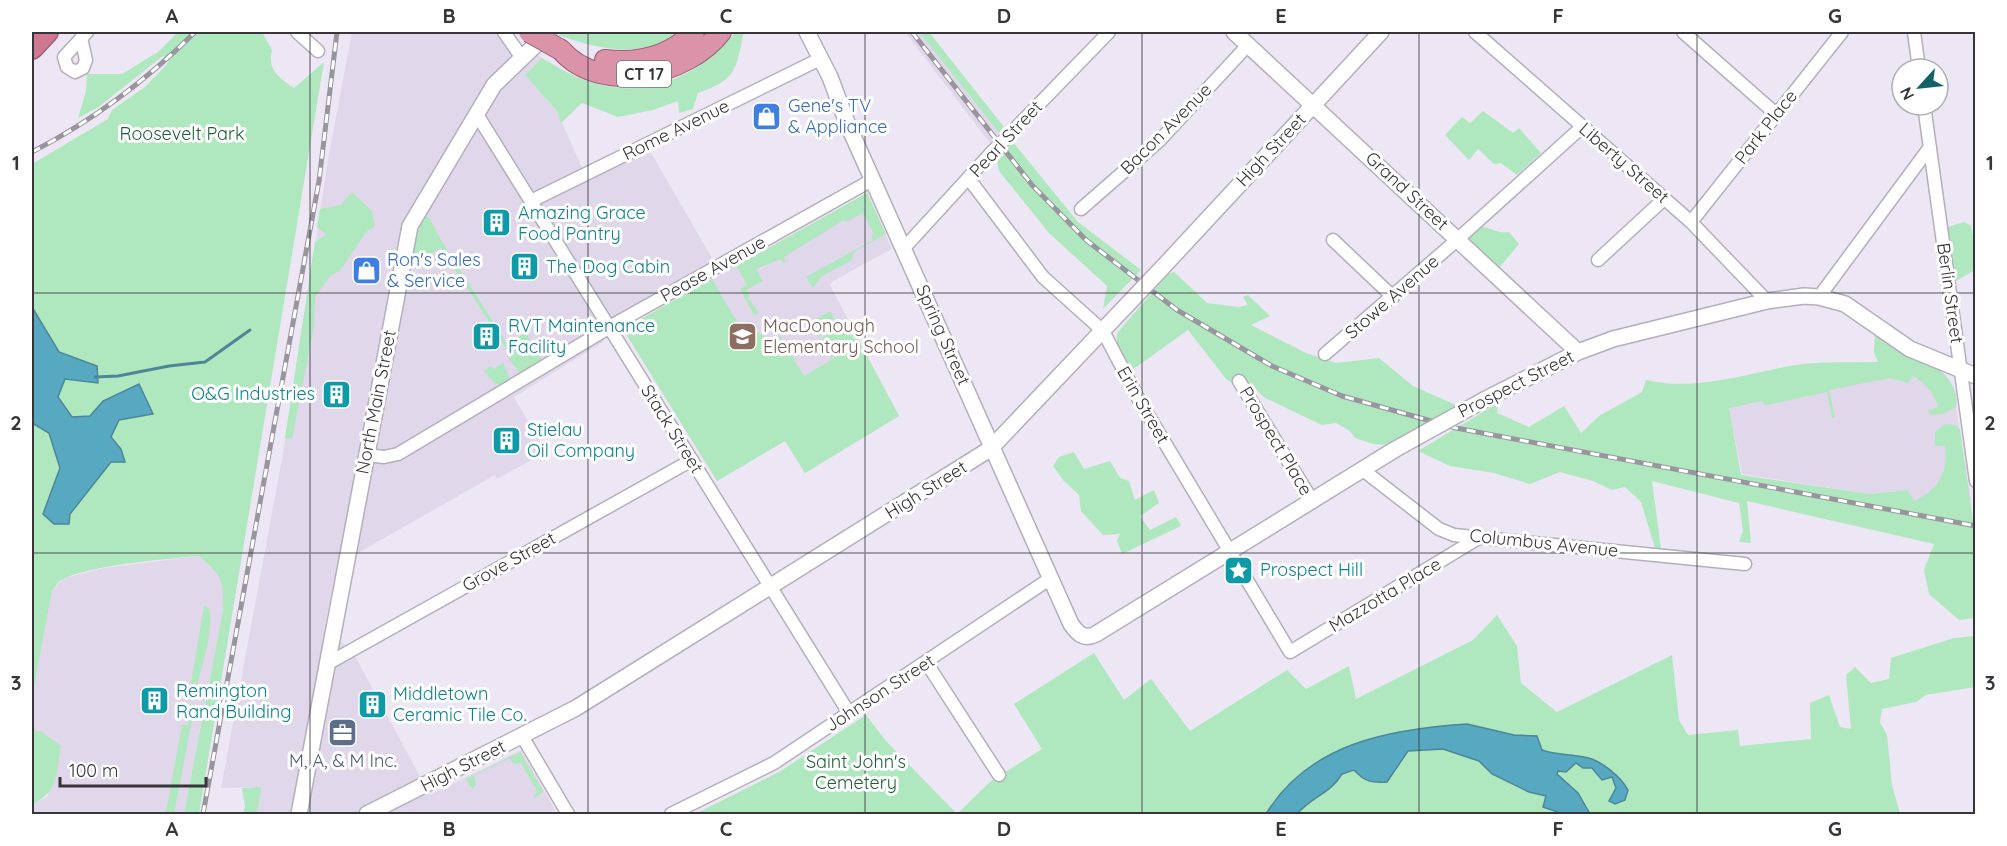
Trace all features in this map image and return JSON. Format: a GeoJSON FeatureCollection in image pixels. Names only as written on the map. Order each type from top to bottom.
{"type":"FeatureCollection","features":[{"type":"Feature","properties":{"kind":"highway"},"geometry":{"type":"LineString","coordinates":[[32,48],[47,32]]}},
{"type":"Feature","properties":{"kind":"highway","name":"CT 17"},"geometry":{"type":"LineString","coordinates":[[529,32],[561,50],[573,62],[592,69],[618,74],[644,74],[682,63],[708,46],[721,32]]}},
{"type":"Feature","properties":{"kind":"highway","name":"CT 17"},"geometry":{"type":"LineString","coordinates":[[561,50],[602,60],[635,61],[669,50],[694,32]]}},
{"type":"Feature","properties":{"kind":"street"},"geometry":{"type":"LineString","coordinates":[[297,32],[318,51]]}},
{"type":"Feature","properties":{"kind":"street"},"geometry":{"type":"LineString","coordinates":[[504,32],[522,58]]}},
{"type":"Feature","properties":{"kind":"street","name":"North Main Street"},"geometry":{"type":"LineString","coordinates":[[299,814],[410,226],[494,85],[549,32]]}},
{"type":"Feature","properties":{"kind":"street","name":"Spring Street"},"geometry":{"type":"LineString","coordinates":[[807,32],[872,180],[905,247],[1071,624],[1082,636]]}},
{"type":"Feature","properties":{"kind":"street","name":"Pearl Street"},"geometry":{"type":"LineString","coordinates":[[905,247],[1109,32]]}},
{"type":"Feature","properties":{"kind":"street","name":"Grand Street"},"geometry":{"type":"LineString","coordinates":[[1234,32],[1578,351]]}},
{"type":"Feature","properties":{"kind":"street","name":"High Street"},"geometry":{"type":"LineString","coordinates":[[367,814],[576,708],[993,447],[1381,32]]}},
{"type":"Feature","properties":{"kind":"street","name":"Liberty Street"},"geometry":{"type":"LineString","coordinates":[[1475,32],[1690,222],[1767,301]]}},
{"type":"Feature","properties":{"kind":"street"},"geometry":{"type":"LineString","coordinates":[[1683,32],[1776,114]]}},
{"type":"Feature","properties":{"kind":"street","name":"Park Place"},"geometry":{"type":"LineString","coordinates":[[1690,222],[1842,32]]}},
{"type":"Feature","properties":{"kind":"street"},"geometry":{"type":"LineString","coordinates":[[1914,32],[1917,57]]}},
{"type":"Feature","properties":{"kind":"street","name":"Bacon Avenue"},"geometry":{"type":"LineString","coordinates":[[1081,209],[1160,140],[1248,45]]}},
{"type":"Feature","properties":{"kind":"street","name":"Rome Avenue"},"geometry":{"type":"LineString","coordinates":[[531,201],[820,59]]}},
{"type":"Feature","properties":{"kind":"street","name":"Stack Street"},"geometry":{"type":"LineString","coordinates":[[476,113],[849,713]]}},
{"type":"Feature","properties":{"kind":"street","name":"Berlin Street"},"geometry":{"type":"LineString","coordinates":[[1926,117],[1975,477]]}},
{"type":"Feature","properties":{"kind":"street","name":"Stowe Avenue"},"geometry":{"type":"LineString","coordinates":[[1325,354],[1393,297],[1582,127]]}},
{"type":"Feature","properties":{"kind":"street"},"geometry":{"type":"LineString","coordinates":[[1930,147],[1819,297],[1845,304],[1910,349],[1976,376]]}},
{"type":"Feature","properties":{"kind":"street","name":"Erin Street"},"geometry":{"type":"LineString","coordinates":[[969,179],[1043,277],[1103,331],[1138,398],[1290,652]]}},
{"type":"Feature","properties":{"kind":"street","name":"Pease Avenue"},"geometry":{"type":"LineString","coordinates":[[366,455],[384,457],[398,454],[609,328],[872,180]]}},
{"type":"Feature","properties":{"kind":"street"},"geometry":{"type":"LineString","coordinates":[[1598,260],[1664,199]]}},
{"type":"Feature","properties":{"kind":"street"},"geometry":{"type":"LineString","coordinates":[[1333,240],[1393,297]]}},
{"type":"Feature","properties":{"kind":"street","name":"Prospect Street"},"geometry":{"type":"LineString","coordinates":[[1082,636],[1096,634],[1394,450],[1578,351],[1613,339],[1767,301],[1819,297]]}},
{"type":"Feature","properties":{"kind":"street","name":"Prospect Place"},"geometry":{"type":"LineString","coordinates":[[1239,381],[1313,502]]}},
{"type":"Feature","properties":{"kind":"street","name":"Grove Street"},"geometry":{"type":"LineString","coordinates":[[327,664],[692,460]]}},
{"type":"Feature","properties":{"kind":"street","name":"Columbus Avenue"},"geometry":{"type":"LineString","coordinates":[[1363,471],[1438,529],[1454,535],[1745,564]]}},
{"type":"Feature","properties":{"kind":"street","name":"Mazzotta Place"},"geometry":{"type":"LineString","coordinates":[[1290,652],[1480,537]]}},
{"type":"Feature","properties":{"kind":"street","name":"Johnson Street"},"geometry":{"type":"LineString","coordinates":[[671,814],[774,763],[1051,578]]}},
{"type":"Feature","properties":{"kind":"street"},"geometry":{"type":"LineString","coordinates":[[926,662],[999,776]]}},
{"type":"Feature","properties":{"kind":"street"},"geometry":{"type":"LineString","coordinates":[[522,736],[568,814]]}},
{"type":"Feature","properties":{"kind":"shaded area"},"geometry":{"type":"Polygon","coordinates":[[[352,32],[497,32],[542,58],[525,75],[557,111],[587,179],[649,149],[713,260],[617,316],[603,342],[514,397],[546,452],[497,479],[495,475],[358,553],[339,556],[324,629],[344,644],[355,656],[430,795],[521,750],[555,810],[546,814],[257,814],[260,787],[221,788],[282,459],[328,160],[352,32]]]}},
{"type":"Feature","properties":{"kind":"shaded area"},"geometry":{"type":"Polygon","coordinates":[[[905,32],[919,32],[999,133],[990,143],[905,32]]]}},
{"type":"Feature","properties":{"kind":"shaded area","name":"MacDonough Elementary School"},"geometry":{"type":"Polygon","coordinates":[[[867,193],[892,249],[833,281],[830,285],[899,416],[805,473],[785,441],[717,481],[623,329],[867,193]]]}},
{"type":"Feature","properties":{"kind":"shaded area"},"geometry":{"type":"Polygon","coordinates":[[[1874,352],[1940,369],[1950,380],[1956,393],[1956,407],[1971,500],[1915,501],[1907,490],[1870,494],[1742,474],[1729,409],[1798,365],[1878,362],[1874,352]]]}},
{"type":"Feature","properties":{"kind":"shaded area"},"geometry":{"type":"Polygon","coordinates":[[[199,556],[219,574],[224,585],[223,610],[184,814],[32,814],[32,805],[48,796],[42,732],[32,729],[32,698],[52,590],[64,578],[104,568],[199,556]]]}},
{"type":"Feature","properties":{"kind":"green space","name":"Roosevelt Park"},"geometry":{"type":"Polygon","coordinates":[[[178,32],[262,32],[272,50],[273,68],[279,77],[294,88],[324,62],[199,814],[184,814],[223,600],[220,579],[199,556],[111,566],[78,573],[59,582],[52,591],[32,698],[32,423],[49,433],[60,468],[43,514],[69,524],[70,514],[121,449],[111,437],[119,420],[152,414],[103,401],[90,416],[72,417],[58,397],[65,379],[59,352],[32,307],[32,164],[108,119],[112,110],[145,87],[169,62],[163,56],[97,108],[78,118],[86,91],[87,74],[122,74],[158,52],[178,32]]]}},
{"type":"Feature","properties":{"kind":"green space"},"geometry":{"type":"Polygon","coordinates":[[[562,32],[678,32],[664,41],[649,46],[619,49],[604,48],[558,35],[562,32]]]}},
{"type":"Feature","properties":{"kind":"green space"},"geometry":{"type":"Polygon","coordinates":[[[736,32],[744,32],[733,72],[721,83],[698,93],[693,109],[679,113],[678,101],[653,110],[618,117],[582,103],[561,123],[557,111],[525,75],[542,58],[574,76],[602,85],[624,88],[645,87],[685,74],[720,49],[736,32]]]}},
{"type":"Feature","properties":{"kind":"green space"},"geometry":{"type":"Polygon","coordinates":[[[919,32],[929,32],[1004,127],[999,133],[919,32]]]}},
{"type":"Feature","properties":{"kind":"green space"},"geometry":{"type":"Polygon","coordinates":[[[1483,111],[1513,133],[1519,128],[1541,153],[1517,175],[1501,163],[1494,164],[1478,149],[1469,160],[1445,135],[1462,117],[1470,123],[1483,111]]]}},
{"type":"Feature","properties":{"kind":"green space"},"geometry":{"type":"Polygon","coordinates":[[[1013,142],[1078,222],[1141,270],[1103,309],[1107,286],[1049,233],[999,171],[997,160],[1013,142]]]}},
{"type":"Feature","properties":{"kind":"green space"},"geometry":{"type":"Polygon","coordinates":[[[352,192],[372,211],[375,226],[366,232],[340,271],[331,275],[315,297],[314,326],[292,439],[285,438],[315,242],[326,235],[317,227],[320,209],[341,205],[352,192]]]}},
{"type":"Feature","properties":{"kind":"green space"},"geometry":{"type":"Polygon","coordinates":[[[867,193],[886,234],[854,252],[851,261],[822,276],[813,288],[806,277],[873,240],[871,236],[874,234],[863,213],[845,222],[844,220],[784,257],[786,261],[783,263],[780,259],[756,269],[763,281],[746,290],[750,296],[748,298],[759,313],[754,315],[740,289],[747,285],[737,267],[729,270],[867,193]]]}},
{"type":"Feature","properties":{"kind":"green space"},"geometry":{"type":"Polygon","coordinates":[[[426,216],[429,217],[441,240],[507,344],[523,334],[527,335],[542,360],[520,373],[509,359],[512,357],[441,248],[416,262],[414,245],[426,216]]]}},
{"type":"Feature","properties":{"kind":"green space"},"geometry":{"type":"Polygon","coordinates":[[[1964,222],[1971,226],[1975,246],[1975,270],[1956,281],[1948,227],[1964,222]]]}},
{"type":"Feature","properties":{"kind":"green space"},"geometry":{"type":"Polygon","coordinates":[[[1478,227],[1509,232],[1519,244],[1499,268],[1467,237],[1478,227]]]}},
{"type":"Feature","properties":{"kind":"green space"},"geometry":{"type":"Polygon","coordinates":[[[1174,272],[1207,303],[1239,307],[1248,305],[1243,297],[1248,295],[1270,316],[1251,325],[1306,353],[1336,363],[1379,358],[1413,386],[1458,406],[1389,445],[1373,444],[1355,438],[1350,431],[1336,423],[1322,425],[1265,398],[1244,379],[1233,384],[1226,379],[1188,330],[1132,370],[1117,343],[1117,333],[1168,274],[1174,272]]]}},
{"type":"Feature","properties":{"kind":"green space","name":"MacDonough Elementary School"},"geometry":{"type":"Polygon","coordinates":[[[712,279],[743,332],[755,331],[774,342],[780,336],[804,376],[860,343],[899,416],[805,473],[785,441],[717,481],[623,329],[712,279]]]}},
{"type":"Feature","properties":{"kind":"green space"},"geometry":{"type":"Polygon","coordinates":[[[830,311],[838,325],[818,337],[810,323],[830,311]]]}},
{"type":"Feature","properties":{"kind":"green space"},"geometry":{"type":"Polygon","coordinates":[[[848,323],[858,343],[831,358],[820,339],[848,323]]]}},
{"type":"Feature","properties":{"kind":"green space"},"geometry":{"type":"Polygon","coordinates":[[[1875,331],[1914,352],[1940,371],[1950,382],[1956,394],[1956,407],[1942,414],[1930,415],[1928,410],[1938,407],[1934,397],[1922,382],[1913,376],[1908,383],[1890,378],[1829,390],[1835,418],[1832,418],[1827,392],[1772,404],[1765,405],[1762,401],[1729,408],[1741,475],[1870,494],[1907,490],[1915,501],[1936,485],[1944,471],[1945,446],[1935,446],[1935,432],[1945,424],[1956,425],[1960,430],[1975,535],[1975,618],[1959,620],[1929,594],[1924,570],[1934,544],[1747,501],[1751,543],[1739,542],[1743,531],[1739,503],[1652,481],[1661,549],[1655,548],[1641,502],[1625,487],[1612,490],[1593,481],[1560,472],[1530,484],[1494,473],[1450,466],[1418,451],[1498,403],[1497,413],[1529,427],[1564,406],[1581,433],[1599,416],[1642,392],[1646,380],[1684,384],[1703,383],[1806,364],[1878,362],[1874,352],[1875,331]]]}},
{"type":"Feature","properties":{"kind":"green space"},"geometry":{"type":"Polygon","coordinates":[[[503,363],[510,379],[500,385],[495,384],[484,371],[491,366],[494,369],[503,363]]]}},
{"type":"Feature","properties":{"kind":"green space"},"geometry":{"type":"Polygon","coordinates":[[[1074,452],[1084,469],[1110,461],[1120,478],[1129,481],[1135,500],[1154,490],[1159,503],[1140,516],[1150,530],[1176,517],[1181,526],[1122,554],[1117,541],[1120,534],[1103,535],[1081,511],[1079,495],[1063,480],[1053,466],[1059,457],[1074,452]]]}},
{"type":"Feature","properties":{"kind":"green space"},"geometry":{"type":"Polygon","coordinates":[[[204,606],[209,609],[209,638],[196,691],[193,698],[188,700],[204,606]]]}},
{"type":"Feature","properties":{"kind":"green space"},"geometry":{"type":"Polygon","coordinates":[[[1497,615],[1517,646],[1521,683],[1557,712],[1672,655],[1679,720],[1688,735],[1738,730],[1740,746],[1811,739],[1810,703],[1829,695],[1840,727],[1851,729],[1846,675],[1855,667],[1871,683],[1889,679],[1891,658],[1954,638],[1975,636],[1975,687],[1926,695],[1916,702],[1882,709],[1880,722],[1887,735],[1892,785],[1900,814],[957,814],[991,781],[1042,749],[1014,704],[1094,653],[1124,700],[1151,679],[1190,731],[1287,670],[1306,689],[1349,666],[1356,699],[1473,640],[1497,615]]]}},
{"type":"Feature","properties":{"kind":"green space"},"geometry":{"type":"Polygon","coordinates":[[[190,715],[192,720],[174,814],[166,812],[182,725],[188,725],[190,715]]]}},
{"type":"Feature","properties":{"kind":"green space","name":"Saint John's Cemetery"},"geometry":{"type":"Polygon","coordinates":[[[866,715],[886,741],[957,814],[695,814],[779,772],[866,715]]]}},
{"type":"Feature","properties":{"kind":"green space"},"geometry":{"type":"Polygon","coordinates":[[[32,729],[42,732],[61,746],[55,781],[47,794],[32,805],[32,729]]]}},
{"type":"Feature","properties":{"kind":"green space"},"geometry":{"type":"Polygon","coordinates":[[[520,752],[544,792],[533,798],[537,791],[521,763],[514,764],[510,758],[474,776],[476,785],[472,789],[466,779],[520,752]]]}},
{"type":"Feature","properties":{"kind":"green space"},"geometry":{"type":"Polygon","coordinates":[[[261,787],[257,814],[243,814],[245,807],[242,788],[261,787]]]}},
{"type":"Feature","properties":{"kind":"water"},"geometry":{"type":"Polygon","coordinates":[[[32,307],[59,352],[97,366],[98,383],[65,379],[58,397],[72,417],[90,416],[103,401],[139,384],[153,414],[119,420],[111,437],[121,449],[125,462],[111,462],[70,514],[69,524],[54,524],[43,514],[60,468],[49,433],[32,423],[32,307]]]}},
{"type":"Feature","properties":{"kind":"water"},"geometry":{"type":"Polygon","coordinates":[[[1467,724],[1514,735],[1537,736],[1542,750],[1597,761],[1615,774],[1625,785],[1628,790],[1625,800],[1615,804],[1609,801],[1616,788],[1612,777],[1602,780],[1592,768],[1583,768],[1576,763],[1566,772],[1558,771],[1557,774],[1578,793],[1590,814],[1563,814],[1543,807],[1546,796],[1529,792],[1492,774],[1479,761],[1443,749],[1408,751],[1387,782],[1369,781],[1354,770],[1342,774],[1332,786],[1297,814],[1266,814],[1284,790],[1305,771],[1328,756],[1354,744],[1409,730],[1467,724]]]}},
{"type":"Feature","properties":{"kind":"waterway"},"geometry":{"type":"LineString","coordinates":[[95,377],[118,376],[205,362],[250,330]]}},
{"type":"Feature","properties":{"kind":"railway"},"geometry":{"type":"LineString","coordinates":[[32,152],[76,127],[118,98],[158,67],[195,32]]}},
{"type":"Feature","properties":{"kind":"railway"},"geometry":{"type":"LineString","coordinates":[[203,814],[319,181],[337,32]]}},
{"type":"Feature","properties":{"kind":"railway"},"geometry":{"type":"LineString","coordinates":[[912,32],[1032,185],[1086,240],[1177,310],[1272,366],[1342,396],[1456,428],[1976,526]]}},
{"type":"Feature","properties":{"kind":"place","name":"Gene's TV & Appliance"},"geometry":{"type":"Point","coordinates":[767,116]}},
{"type":"Feature","properties":{"kind":"place","name":"Amazing Grace Food Pantry"},"geometry":{"type":"Point","coordinates":[497,223]}},
{"type":"Feature","properties":{"kind":"place","name":"The Dog Cabin"},"geometry":{"type":"Point","coordinates":[525,267]}},
{"type":"Feature","properties":{"kind":"place","name":"Ron's Sales & Service"},"geometry":{"type":"Point","coordinates":[366,270]}},
{"type":"Feature","properties":{"kind":"place","name":"RVT Maintenance Facility"},"geometry":{"type":"Point","coordinates":[487,336]}},
{"type":"Feature","properties":{"kind":"place","name":"MacDonough Elementary School"},"geometry":{"type":"Point","coordinates":[742,336]}},
{"type":"Feature","properties":{"kind":"place","name":"O&G Industries"},"geometry":{"type":"Point","coordinates":[336,394]}},
{"type":"Feature","properties":{"kind":"place","name":"Stielau Oil Company"},"geometry":{"type":"Point","coordinates":[506,440]}},
{"type":"Feature","properties":{"kind":"place","name":"Prospect Hill"},"geometry":{"type":"Point","coordinates":[1239,570]}},
{"type":"Feature","properties":{"kind":"place","name":"Remington Rand Building"},"geometry":{"type":"Point","coordinates":[155,701]}},
{"type":"Feature","properties":{"kind":"place","name":"Middletown Ceramic Tile Co."},"geometry":{"type":"Point","coordinates":[372,704]}},
{"type":"Feature","properties":{"kind":"place","name":"M, A, & M Inc."},"geometry":{"type":"Point","coordinates":[343,732]}}]}
